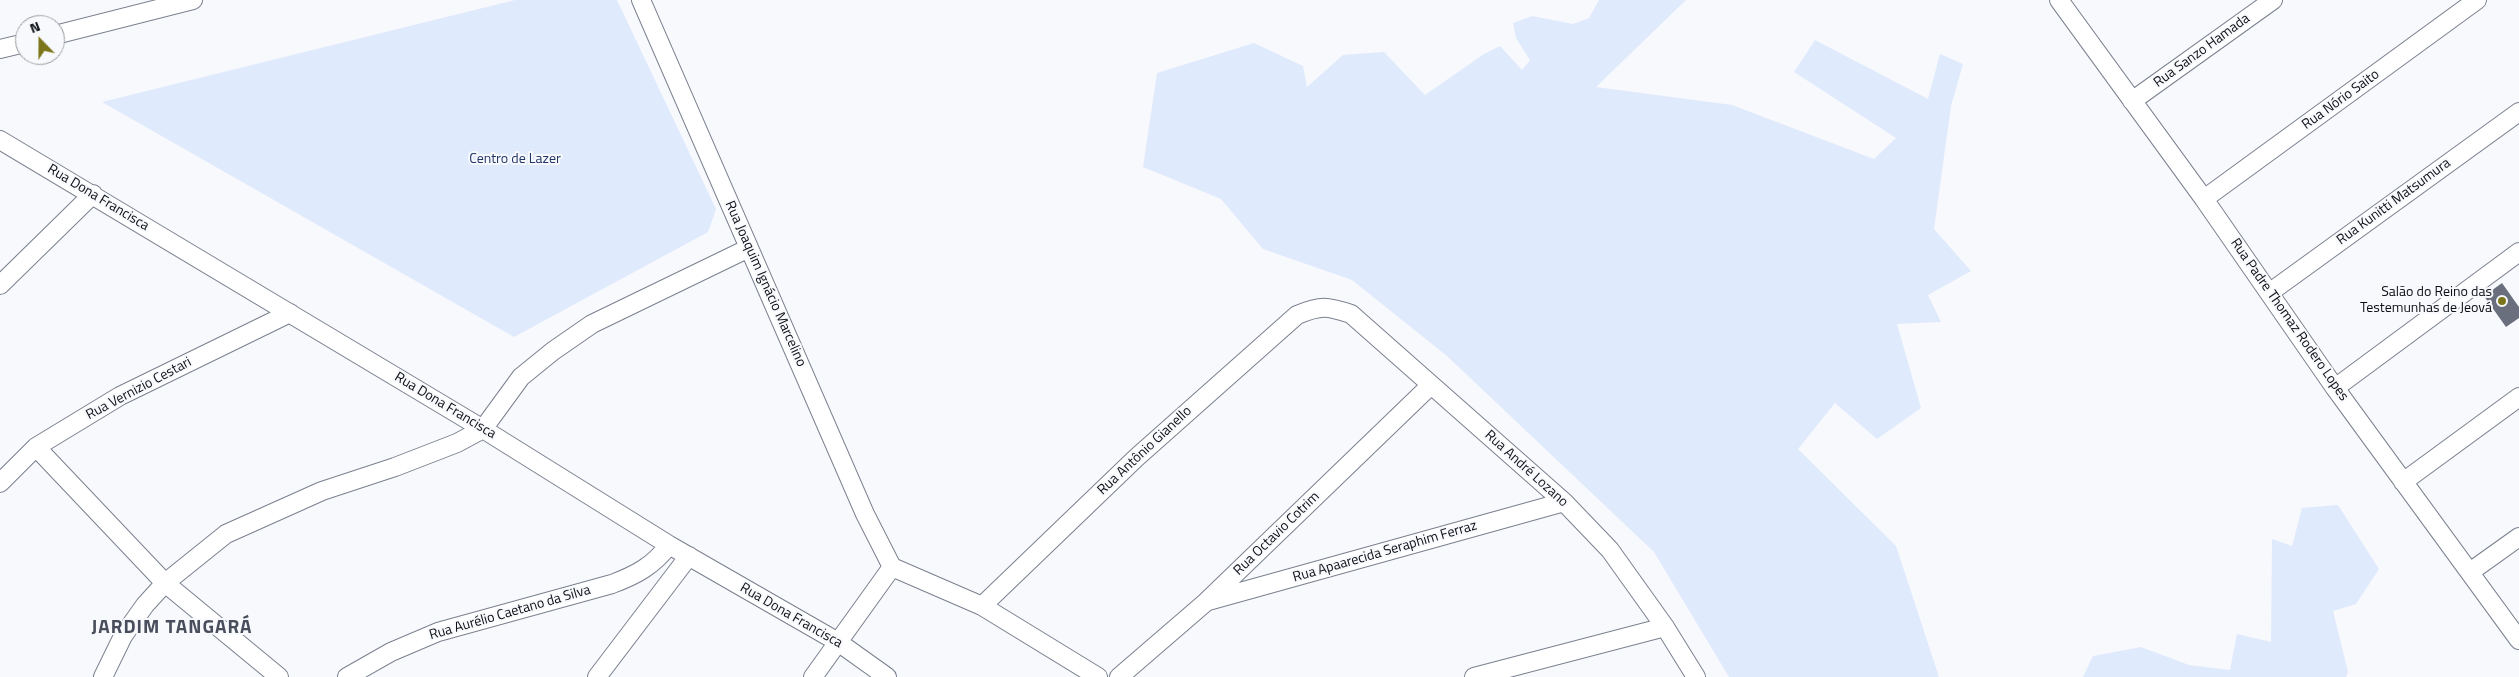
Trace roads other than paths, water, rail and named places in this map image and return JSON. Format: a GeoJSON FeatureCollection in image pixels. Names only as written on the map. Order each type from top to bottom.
{"type":"FeatureCollection","features":[{"type":"Feature","properties":{"kind":"street"},"geometry":{"type":"LineString","coordinates":[[65,32],[152,5],[193,0]]}},
{"type":"Feature","properties":{"kind":"street","name":"Rua Joaquim Ignácio Marcelino"},"geometry":{"type":"LineString","coordinates":[[641,0],[865,514],[892,567]]}},
{"type":"Feature","properties":{"kind":"street","name":"Rua Sanzo Hamada"},"geometry":{"type":"LineString","coordinates":[[2132,102],[2273,0]]}},
{"type":"Feature","properties":{"kind":"street","name":"Rua Nório Saito"},"geometry":{"type":"LineString","coordinates":[[2204,199],[2477,0]]}},
{"type":"Feature","properties":{"kind":"street","name":"Rua Padre Thomaz Rodero Lopes"},"geometry":{"type":"LineString","coordinates":[[2062,1],[2132,102],[2204,199],[2335,388],[2519,640]]}},
{"type":"Feature","properties":{"kind":"street"},"geometry":{"type":"LineString","coordinates":[[0,50],[15,46]]}},
{"type":"Feature","properties":{"kind":"street","name":"Rua Kunitti Matsumura"},"geometry":{"type":"LineString","coordinates":[[2269,293],[2519,112]]}},
{"type":"Feature","properties":{"kind":"street","name":"Rua Dona Francisca"},"geometry":{"type":"LineString","coordinates":[[0,140],[483,429],[669,546],[838,642],[887,677]]}},
{"type":"Feature","properties":{"kind":"street"},"geometry":{"type":"LineString","coordinates":[[0,285],[93,194]]}},
{"type":"Feature","properties":{"kind":"street"},"geometry":{"type":"LineString","coordinates":[[103,677],[123,636],[145,605],[165,583],[226,534],[322,491],[395,467],[457,443],[483,429],[521,377],[592,324],[749,248]]}},
{"type":"Feature","properties":{"kind":"street"},"geometry":{"type":"LineString","coordinates":[[2335,388],[2519,252]]}},
{"type":"Feature","properties":{"kind":"street","name":"Rua André Lozano"},"geometry":{"type":"LineString","coordinates":[[1316,307],[1333,308],[1351,314],[1564,502],[1610,550],[1665,628],[1696,677]]}},
{"type":"Feature","properties":{"kind":"street","name":"Rua Antônio Gianello"},"geometry":{"type":"LineString","coordinates":[[982,606],[1144,451],[1297,315],[1316,307]]}},
{"type":"Feature","properties":{"kind":"street","name":"Rua Vernizio Cestari"},"geometry":{"type":"LineString","coordinates":[[0,483],[36,447],[120,396],[290,313]]}},
{"type":"Feature","properties":{"kind":"street","name":"Rua Octavio Cotrim"},"geometry":{"type":"LineString","coordinates":[[1119,677],[1206,602],[1431,385]]}},
{"type":"Feature","properties":{"kind":"street"},"geometry":{"type":"LineString","coordinates":[[2403,482],[2519,398]]}},
{"type":"Feature","properties":{"kind":"street"},"geometry":{"type":"LineString","coordinates":[[36,447],[165,583],[279,677]]}},
{"type":"Feature","properties":{"kind":"street","name":"Rua Apaarecida Seraphim Ferraz"},"geometry":{"type":"LineString","coordinates":[[1206,602],[1564,502]]}},
{"type":"Feature","properties":{"kind":"street"},"geometry":{"type":"LineString","coordinates":[[2470,572],[2519,537]]}},
{"type":"Feature","properties":{"kind":"street","name":"Rua Aurélio Caetano da Silva"},"geometry":{"type":"LineString","coordinates":[[347,677],[391,652],[438,632],[612,584],[639,574],[657,561],[669,546]]}},
{"type":"Feature","properties":{"kind":"street"},"geometry":{"type":"LineString","coordinates":[[597,677],[689,556]]}},
{"type":"Feature","properties":{"kind":"street"},"geometry":{"type":"LineString","coordinates":[[813,677],[892,567],[982,606],[1098,677]]}},
{"type":"Feature","properties":{"kind":"street"},"geometry":{"type":"LineString","coordinates":[[1474,677],[1665,628]]}},
{"type":"Feature","properties":{"kind":"place","name":"Salão do Reino das Testemunhas de Jeová"},"geometry":{"type":"Point","coordinates":[2502,301]}},
{"type":"Feature","properties":{"kind":"district","name":"JARDIM TANGARÁ"},"geometry":{"type":"Point","coordinates":[172,628]}},
{"type":"Feature","properties":{"kind":"park label","name":"Centro de Lazer"},"geometry":{"type":"Point","coordinates":[515,160]}}]}
